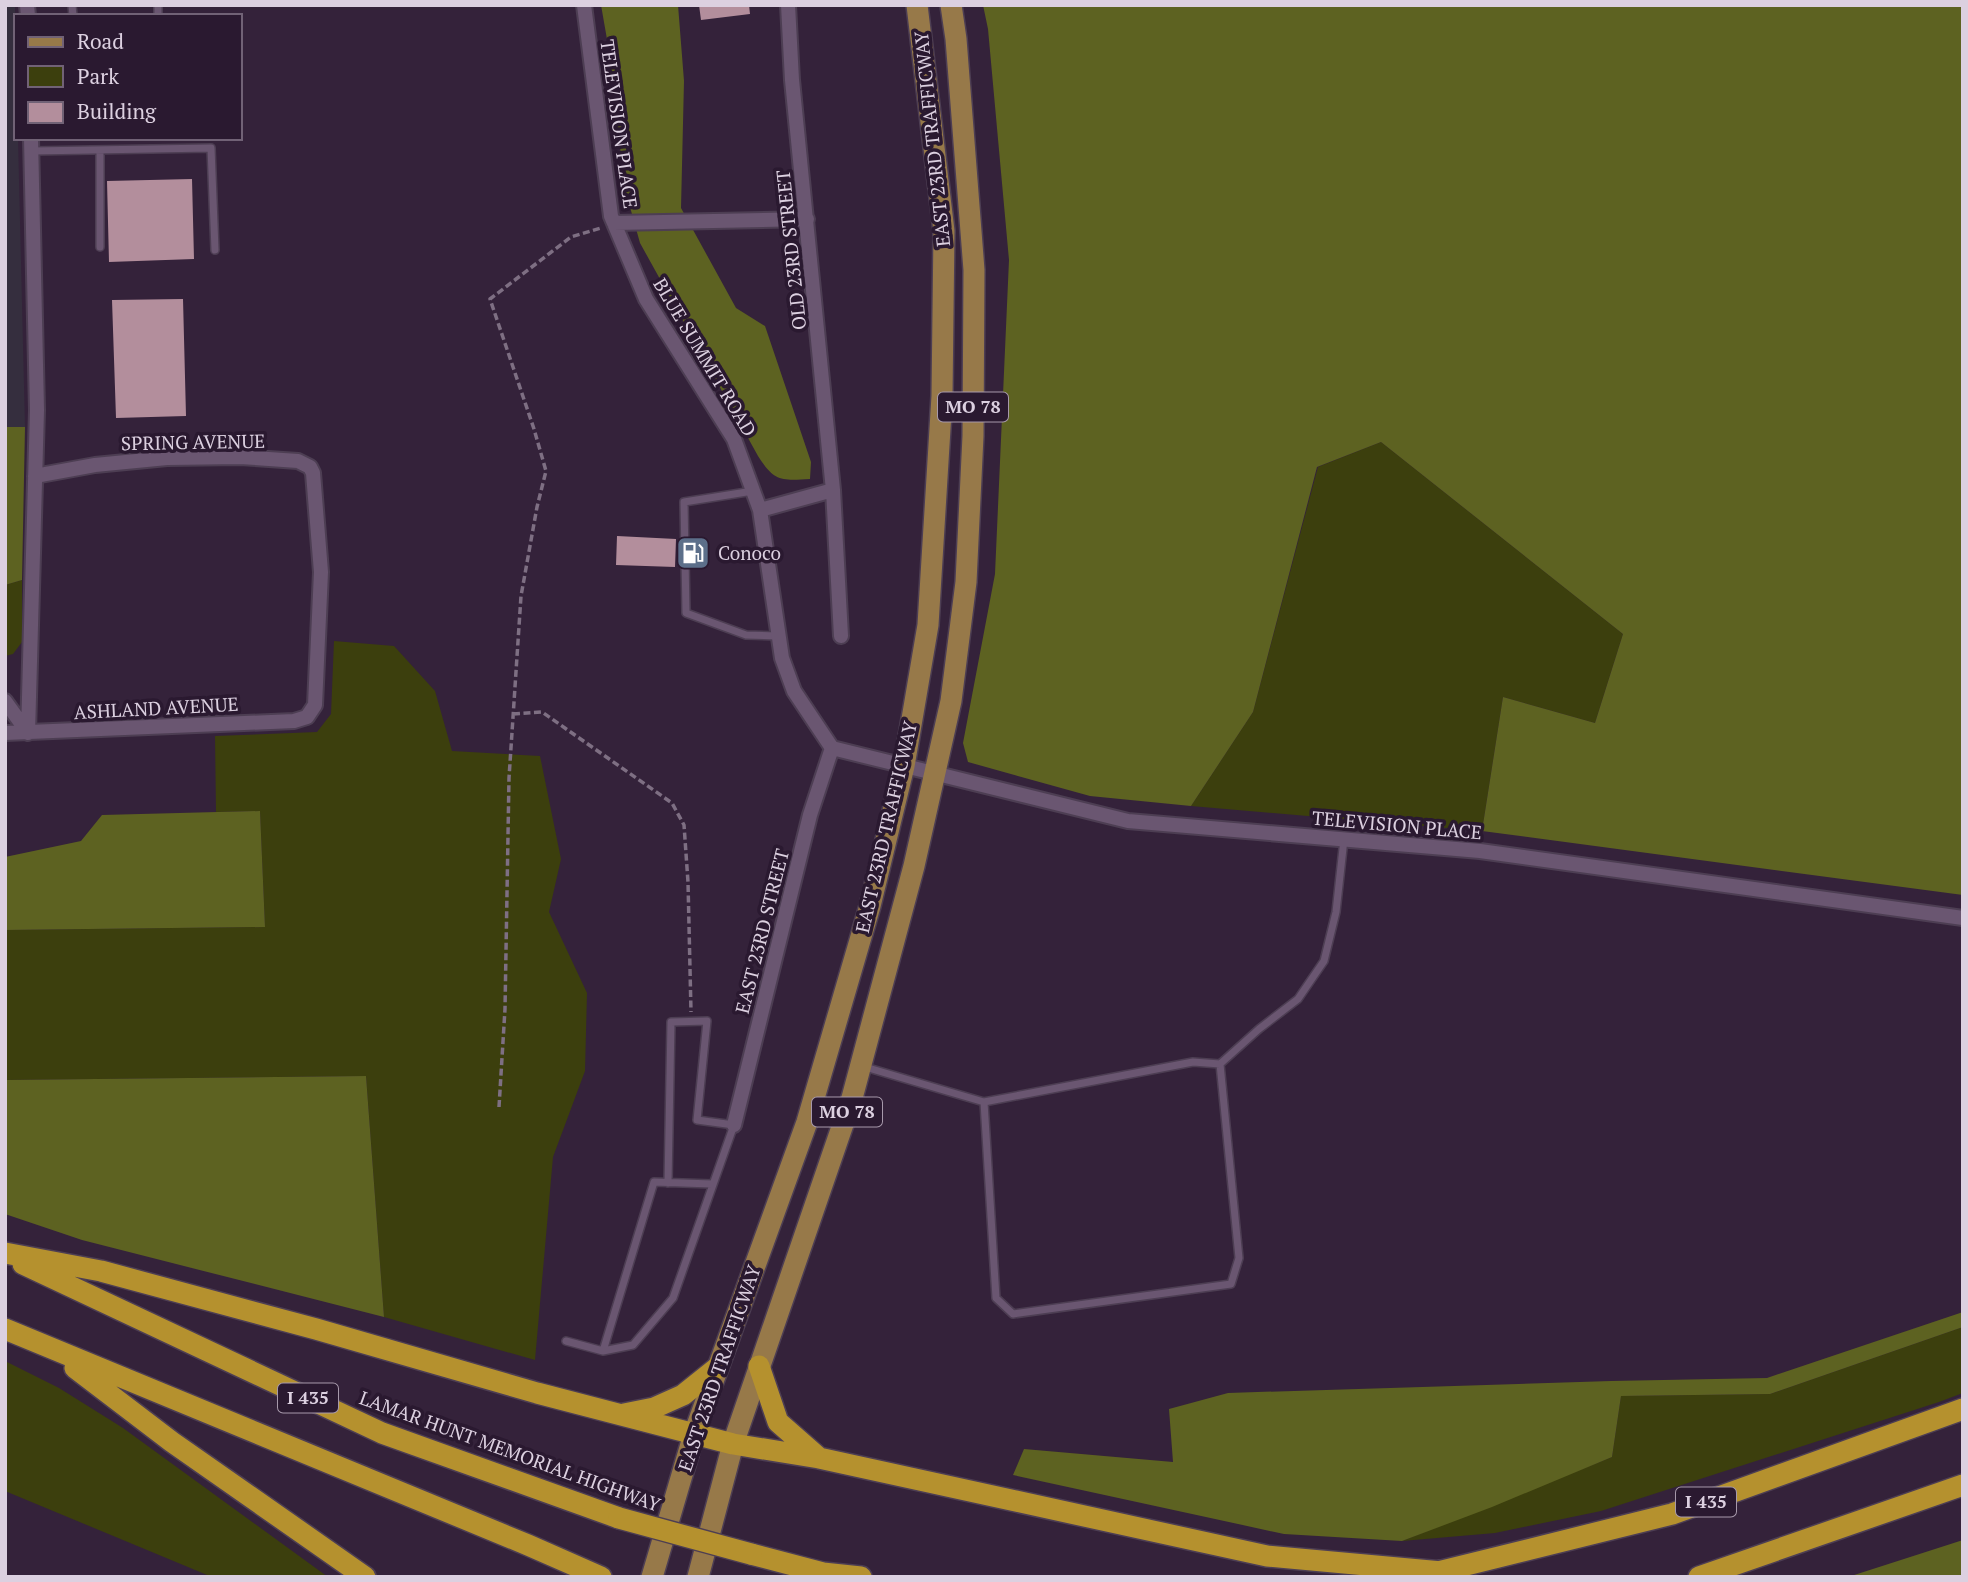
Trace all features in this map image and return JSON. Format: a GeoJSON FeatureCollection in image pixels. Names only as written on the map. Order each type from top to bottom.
{"type":"FeatureCollection","features":[{"type":"Feature","properties":{"kind":"highway"},"geometry":{"type":"LineString","coordinates":[[5,1254],[101,1271],[619,1415],[733,1444],[818,1458],[1267,1556],[1442,1572]]}},
{"type":"Feature","properties":{"kind":"highway","name":"LAMAR HUNT MEMORIAL HIGHWAY"},"geometry":{"type":"LineString","coordinates":[[5,1254],[382,1433],[619,1518],[823,1573],[861,1577]]}},
{"type":"Feature","properties":{"kind":"highway","name":"I 435"},"geometry":{"type":"LineString","coordinates":[[5,1329],[601,1577]]}},
{"type":"Feature","properties":{"kind":"highway"},"geometry":{"type":"LineString","coordinates":[[51,1349],[172,1442],[365,1577]]}},
{"type":"Feature","properties":{"kind":"highway"},"geometry":{"type":"LineString","coordinates":[[759,1366],[778,1422],[818,1458]]}},
{"type":"Feature","properties":{"kind":"highway"},"geometry":{"type":"LineString","coordinates":[[619,1415],[654,1408],[683,1395],[718,1367]]}},
{"type":"Feature","properties":{"kind":"highway","name":"I 435"},"geometry":{"type":"LineString","coordinates":[[1414,1577],[1672,1514],[1963,1409]]}},
{"type":"Feature","properties":{"kind":"highway"},"geometry":{"type":"LineString","coordinates":[[1699,1577],[1963,1485]]}},
{"type":"Feature","properties":{"kind":"main road","name":"EAST 23RD TRAFFICWAY"},"geometry":{"type":"LineString","coordinates":[[652,1577],[694,1434],[807,1122],[870,906],[904,766],[928,625],[942,396],[944,231],[917,5]]}},
{"type":"Feature","properties":{"kind":"main road","name":"EAST 23RD TRAFFICWAY"},"geometry":{"type":"LineString","coordinates":[[698,1577],[733,1444],[852,1098],[914,866],[951,701],[966,582],[973,436],[974,270],[951,5]]}},
{"type":"Feature","properties":{"kind":"street","name":"TELEVISION PLACE"},"geometry":{"type":"LineString","coordinates":[[584,5],[602,154],[614,223],[807,219]]}},
{"type":"Feature","properties":{"kind":"street","name":"OLD 23RD STREET"},"geometry":{"type":"LineString","coordinates":[[788,5],[791,67],[833,490]]}},
{"type":"Feature","properties":{"kind":"street"},"geometry":{"type":"LineString","coordinates":[[27,733],[37,410],[31,145]]}},
{"type":"Feature","properties":{"kind":"street","name":"BLUE SUMMIT ROAD"},"geometry":{"type":"LineString","coordinates":[[614,223],[646,299],[734,439],[760,510],[782,658],[794,691],[832,748]]}},
{"type":"Feature","properties":{"kind":"street","name":"SPRING AVENUE"},"geometry":{"type":"LineString","coordinates":[[35,477],[95,465],[167,458],[240,457],[299,461],[310,467],[313,473],[321,572],[315,705],[307,717]]}},
{"type":"Feature","properties":{"kind":"street"},"geometry":{"type":"LineString","coordinates":[[760,510],[833,490],[841,636]]}},
{"type":"Feature","properties":{"kind":"street"},"geometry":{"type":"LineString","coordinates":[[5,701],[27,733]]}},
{"type":"Feature","properties":{"kind":"street","name":"ASHLAND AVENUE"},"geometry":{"type":"LineString","coordinates":[[5,733],[294,721],[307,717]]}},
{"type":"Feature","properties":{"kind":"street","name":"TELEVISION PLACE"},"geometry":{"type":"LineString","coordinates":[[832,748],[1128,821],[1480,851],[1963,918]]}},
{"type":"Feature","properties":{"kind":"street","name":"EAST 23RD STREET"},"geometry":{"type":"LineString","coordinates":[[734,1125],[810,815],[832,748]]}},
{"type":"Feature","properties":{"kind":"lane"},"geometry":{"type":"LineString","coordinates":[[31,145],[100,150],[211,148],[215,250]]}},
{"type":"Feature","properties":{"kind":"lane"},"geometry":{"type":"LineString","coordinates":[[100,150],[100,247]]}},
{"type":"Feature","properties":{"kind":"lane"},"geometry":{"type":"LineString","coordinates":[[753,491],[684,502],[686,613],[746,635],[778,636]]}},
{"type":"Feature","properties":{"kind":"lane"},"geometry":{"type":"LineString","coordinates":[[860,1065],[984,1102],[1193,1062],[1220,1064],[1298,999],[1324,961],[1336,912],[1344,839]]}},
{"type":"Feature","properties":{"kind":"lane"},"geometry":{"type":"LineString","coordinates":[[566,1341],[603,1351],[634,1345],[673,1298],[734,1125],[697,1120],[707,1021],[671,1022],[668,1183]]}},
{"type":"Feature","properties":{"kind":"lane"},"geometry":{"type":"LineString","coordinates":[[984,1102],[996,1298],[1013,1314],[1231,1284],[1239,1258],[1220,1064]]}},
{"type":"Feature","properties":{"kind":"lane"},"geometry":{"type":"LineString","coordinates":[[603,1351],[654,1182],[712,1184]]}},
{"type":"Feature","properties":{"kind":"path"},"geometry":{"type":"LineString","coordinates":[[499,1107],[505,1009],[509,778],[521,597],[546,471],[490,299],[571,237],[614,223]]}},
{"type":"Feature","properties":{"kind":"path"},"geometry":{"type":"LineString","coordinates":[[513,713],[542,712],[672,803],[684,825],[691,1021]]}},
{"type":"Feature","properties":{"kind":"shaded area"},"geometry":{"type":"Polygon","coordinates":[[[5,5],[15,5],[14,140],[18,140],[25,427],[5,427],[5,5]]]}},
{"type":"Feature","properties":{"kind":"green space"},"geometry":{"type":"Polygon","coordinates":[[[601,5],[678,5],[684,81],[681,208],[736,308],[765,326],[811,462],[810,479],[779,478],[758,456],[640,243],[625,189],[601,5]]]}},
{"type":"Feature","properties":{"kind":"green space"},"geometry":{"type":"Polygon","coordinates":[[[983,5],[1963,5],[1963,895],[1482,831],[1503,697],[1595,723],[1623,634],[1381,442],[1317,467],[1253,712],[1191,806],[1090,796],[968,762],[963,743],[995,574],[1009,260],[988,29],[983,5]]]}},
{"type":"Feature","properties":{"kind":"green space"},"geometry":{"type":"Polygon","coordinates":[[[5,427],[25,427],[22,580],[5,585],[5,427]]]}},
{"type":"Feature","properties":{"kind":"green space"},"geometry":{"type":"Polygon","coordinates":[[[1381,442],[1623,634],[1595,723],[1503,697],[1482,831],[1191,806],[1253,712],[1318,467],[1381,442]]]}},
{"type":"Feature","properties":{"kind":"green space"},"geometry":{"type":"Polygon","coordinates":[[[22,580],[22,642],[13,654],[5,656],[5,585],[22,580]]]}},
{"type":"Feature","properties":{"kind":"green space"},"geometry":{"type":"Polygon","coordinates":[[[334,641],[394,646],[435,691],[452,751],[540,756],[561,859],[549,912],[587,993],[585,1071],[553,1157],[535,1360],[384,1317],[366,1076],[5,1080],[5,930],[265,927],[260,811],[216,812],[215,736],[317,732],[331,714],[334,641]]]}},
{"type":"Feature","properties":{"kind":"green space"},"geometry":{"type":"Polygon","coordinates":[[[260,811],[265,927],[5,930],[5,857],[81,841],[102,815],[260,811]]]}},
{"type":"Feature","properties":{"kind":"green space"},"geometry":{"type":"Polygon","coordinates":[[[366,1076],[384,1317],[82,1240],[5,1214],[5,1080],[366,1076]]]}},
{"type":"Feature","properties":{"kind":"green space"},"geometry":{"type":"Polygon","coordinates":[[[1963,1312],[1963,1327],[1770,1394],[1621,1396],[1612,1457],[1402,1541],[1284,1534],[1013,1475],[1024,1449],[1173,1462],[1169,1409],[1228,1393],[1767,1378],[1963,1312]]]}},
{"type":"Feature","properties":{"kind":"green space"},"geometry":{"type":"Polygon","coordinates":[[[1963,1327],[1963,1393],[1601,1511],[1495,1533],[1402,1541],[1612,1457],[1621,1396],[1770,1394],[1963,1327]]]}},
{"type":"Feature","properties":{"kind":"green space"},"geometry":{"type":"Polygon","coordinates":[[[5,1361],[59,1388],[123,1428],[328,1577],[212,1577],[5,1491],[5,1361]]]}},
{"type":"Feature","properties":{"kind":"green space"},"geometry":{"type":"Polygon","coordinates":[[[1963,1540],[1963,1577],[1848,1577],[1963,1540]]]}},
{"type":"Feature","properties":{"kind":"building"},"geometry":{"type":"Polygon","coordinates":[[[699,5],[749,5],[750,14],[701,20],[699,5]]]}},
{"type":"Feature","properties":{"kind":"building"},"geometry":{"type":"Polygon","coordinates":[[[192,179],[194,259],[109,262],[107,181],[192,179]]]}},
{"type":"Feature","properties":{"kind":"building"},"geometry":{"type":"Polygon","coordinates":[[[183,299],[186,416],[116,418],[112,300],[183,299]]]}},
{"type":"Feature","properties":{"kind":"building"},"geometry":{"type":"Polygon","coordinates":[[[617,536],[676,539],[675,567],[616,565],[617,536]]]}},
{"type":"Feature","properties":{"kind":"place","name":"Conoco"},"geometry":{"type":"Point","coordinates":[693,553]}}]}
